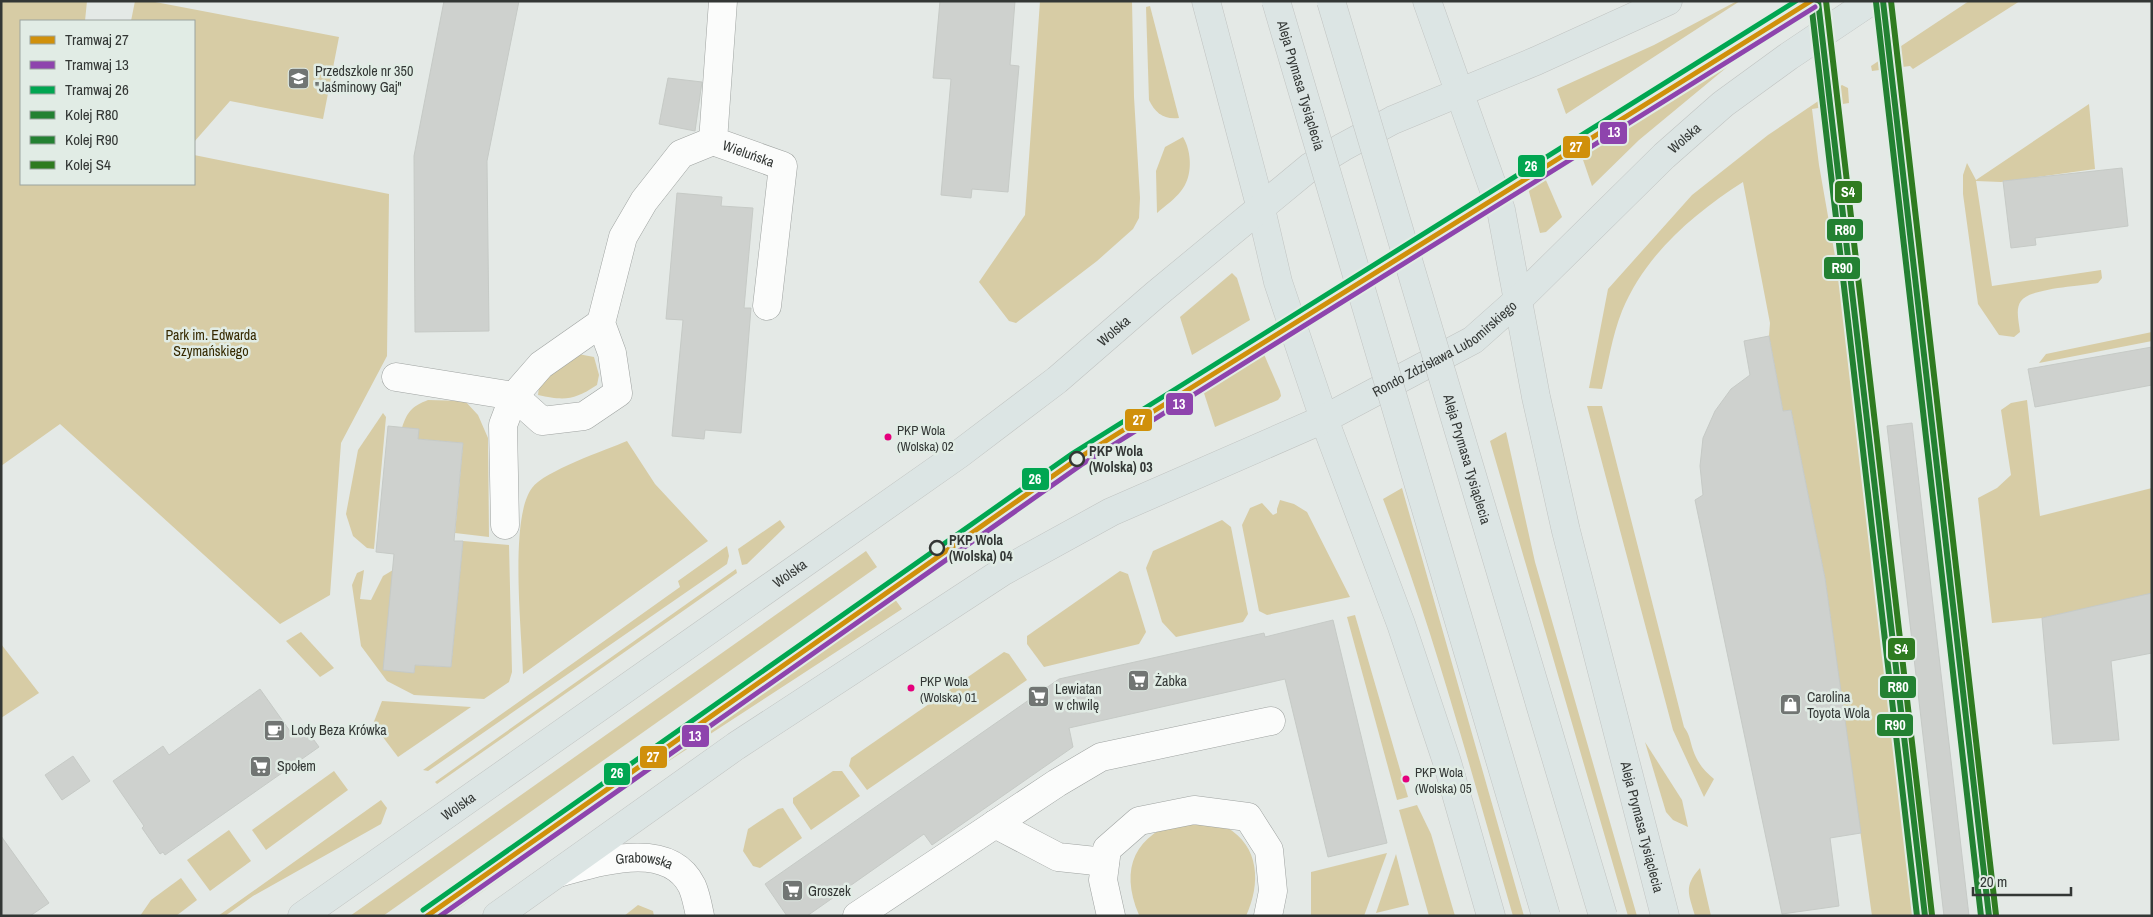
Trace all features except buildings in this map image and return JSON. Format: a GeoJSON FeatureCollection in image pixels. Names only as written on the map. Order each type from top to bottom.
{"type":"FeatureCollection","features":[{"type":"Feature","properties":{"kind":"main road"},"geometry":{"type":"LineString","coordinates":[[1206,1],[1261,209],[1278,282],[1324,419],[1404,634],[1447,762],[1491,916]]}},
{"type":"Feature","properties":{"kind":"main road","name":"Aleja Prymasa Tysiąclecia"},"geometry":{"type":"LineString","coordinates":[[1276,1],[1546,916]]}},
{"type":"Feature","properties":{"kind":"main road","name":"Aleja Prymasa Tysiąclecia"},"geometry":{"type":"LineString","coordinates":[[1331,1],[1603,916]]}},
{"type":"Feature","properties":{"kind":"main road","name":"Rondo Zdzisława Lubomirskiego"},"geometry":{"type":"LineString","coordinates":[[1324,419],[1473,340],[1518,300],[1501,210],[1427,1]]}},
{"type":"Feature","properties":{"kind":"main road"},"geometry":{"type":"LineString","coordinates":[[1261,209],[1310,167],[1343,146],[1393,120],[1574,44],[1668,1]]}},
{"type":"Feature","properties":{"kind":"main road","name":"Wolska"},"geometry":{"type":"LineString","coordinates":[[1518,300],[1664,156],[1723,104],[1789,56],[1871,1]]}},
{"type":"Feature","properties":{"kind":"main road","name":"Wolska"},"geometry":{"type":"LineString","coordinates":[[302,916],[958,455],[1057,380],[1155,295],[1261,209]]}},
{"type":"Feature","properties":{"kind":"main road","name":"Aleja Prymasa Tysiąclecia"},"geometry":{"type":"LineString","coordinates":[[1518,300],[1536,397],[1566,531],[1665,916]]}},
{"type":"Feature","properties":{"kind":"main road"},"geometry":{"type":"LineString","coordinates":[[497,916],[736,746],[1002,572],[1111,512],[1324,419]]}},
{"type":"Feature","properties":{"kind":"street","name":"Wieluńska"},"geometry":{"type":"LineString","coordinates":[[723,1],[713,141],[783,166],[766,306]]}},
{"type":"Feature","properties":{"kind":"street"},"geometry":{"type":"LineString","coordinates":[[396,377],[514,396],[542,421],[584,416],[618,393],[612,353],[601,323],[623,237],[644,201],[681,154],[713,141]]}},
{"type":"Feature","properties":{"kind":"street"},"geometry":{"type":"LineString","coordinates":[[504,525],[503,424],[514,396],[542,365],[601,323]]}},
{"type":"Feature","properties":{"kind":"street"},"geometry":{"type":"LineString","coordinates":[[857,916],[1057,783],[1101,757],[1271,721]]}},
{"type":"Feature","properties":{"kind":"street"},"geometry":{"type":"LineString","coordinates":[[1111,916],[1103,880],[1106,849],[1139,821],[1194,810],[1248,818],[1269,850],[1273,892],[1268,916]]}},
{"type":"Feature","properties":{"kind":"street"},"geometry":{"type":"LineString","coordinates":[[995,824],[1058,857],[1105,862]]}},
{"type":"Feature","properties":{"kind":"street","name":"Grabowska"},"geometry":{"type":"LineString","coordinates":[[556,873],[620,858],[648,858],[675,866],[692,886],[700,916]]}},
{"type":"Feature","properties":{"kind":"green space","name":"Park im. Edwarda Szymańskiego"},"geometry":{"type":"Polygon","coordinates":[[[1,1],[87,1],[85,20],[20,20],[20,185],[195,185],[195,155],[389,194],[387,356],[341,443],[330,595],[280,624],[60,424],[1,466],[1,1]]]}},
{"type":"Feature","properties":{"kind":"green space"},"geometry":{"type":"Polygon","coordinates":[[[135,1],[150,1],[339,37],[323,119],[230,101],[195,141],[195,20],[131,20],[135,1]]]}},
{"type":"Feature","properties":{"kind":"green space"},"geometry":{"type":"Polygon","coordinates":[[[1040,1],[1132,1],[1134,97],[1140,198],[1139,218],[1133,229],[1097,261],[1016,323],[1009,321],[979,282],[1025,215],[1040,1]]]}},
{"type":"Feature","properties":{"kind":"green space"},"geometry":{"type":"Polygon","coordinates":[[[1740,1],[1566,114],[1557,89],[1654,45],[1740,1]]]}},
{"type":"Feature","properties":{"kind":"green space"},"geometry":{"type":"Polygon","coordinates":[[[1969,1],[2020,1],[1913,69],[1910,66],[1872,71],[1871,66],[1969,1]]]}},
{"type":"Feature","properties":{"kind":"green space"},"geometry":{"type":"Polygon","coordinates":[[[1150,6],[1179,118],[1164,117],[1154,109],[1149,100],[1146,7],[1150,6]]]}},
{"type":"Feature","properties":{"kind":"green space"},"geometry":{"type":"Polygon","coordinates":[[[1732,63],[1639,140],[1592,186],[1581,154],[1732,63]]]}},
{"type":"Feature","properties":{"kind":"green space"},"geometry":{"type":"Polygon","coordinates":[[[1842,85],[1848,88],[1849,103],[1812,109],[1819,165],[1845,313],[1914,916],[1872,916],[1825,578],[1791,410],[1783,411],[1769,336],[1770,323],[1743,182],[1724,194],[1689,222],[1657,254],[1632,291],[1622,311],[1613,340],[1602,389],[1589,388],[1608,289],[1692,195],[1768,135],[1842,85]]]}},
{"type":"Feature","properties":{"kind":"green space"},"geometry":{"type":"Polygon","coordinates":[[[2089,104],[2095,169],[2001,182],[1976,181],[1992,286],[2101,270],[2102,278],[2098,283],[2045,290],[2026,297],[2021,301],[2018,308],[2020,332],[2014,337],[1999,335],[1978,304],[1963,194],[1963,175],[1967,163],[1976,180],[2089,104]]]}},
{"type":"Feature","properties":{"kind":"green space"},"geometry":{"type":"Polygon","coordinates":[[[1183,137],[1188,150],[1190,164],[1188,179],[1179,194],[1157,213],[1156,171],[1165,147],[1183,137]]]}},
{"type":"Feature","properties":{"kind":"green space"},"geometry":{"type":"Polygon","coordinates":[[[1545,178],[1562,217],[1546,232],[1540,233],[1528,188],[1545,178]]]}},
{"type":"Feature","properties":{"kind":"green space"},"geometry":{"type":"Polygon","coordinates":[[[1232,273],[1237,278],[1250,320],[1192,355],[1180,317],[1232,273]]]}},
{"type":"Feature","properties":{"kind":"green space"},"geometry":{"type":"Polygon","coordinates":[[[2152,332],[2152,341],[2039,363],[2046,354],[2152,332]]]}},
{"type":"Feature","properties":{"kind":"green space"},"geometry":{"type":"Polygon","coordinates":[[[1263,352],[1281,396],[1278,400],[1215,427],[1202,387],[1263,352]]]}},
{"type":"Feature","properties":{"kind":"green space"},"geometry":{"type":"Polygon","coordinates":[[[578,354],[594,357],[599,375],[597,385],[582,394],[569,398],[538,395],[541,372],[578,354]]]}},
{"type":"Feature","properties":{"kind":"green space"},"geometry":{"type":"Polygon","coordinates":[[[428,400],[465,401],[478,415],[488,438],[489,537],[455,533],[463,443],[418,439],[402,428],[411,410],[428,400]]]}},
{"type":"Feature","properties":{"kind":"green space"},"geometry":{"type":"Polygon","coordinates":[[[2027,400],[2040,516],[2152,488],[2152,594],[2042,618],[1992,623],[1978,498],[1997,488],[2011,475],[2001,410],[2011,403],[2027,400]]]}},
{"type":"Feature","properties":{"kind":"green space"},"geometry":{"type":"Polygon","coordinates":[[[1587,406],[1602,406],[1684,727],[1699,762],[1714,779],[1704,797],[1673,730],[1587,406]]]}},
{"type":"Feature","properties":{"kind":"green space"},"geometry":{"type":"Polygon","coordinates":[[[383,413],[386,417],[374,549],[367,548],[353,536],[346,514],[358,450],[383,413]]]}},
{"type":"Feature","properties":{"kind":"green space"},"geometry":{"type":"Polygon","coordinates":[[[1506,432],[1535,562],[1637,916],[1628,916],[1490,441],[1506,432]]]}},
{"type":"Feature","properties":{"kind":"green space"},"geometry":{"type":"Polygon","coordinates":[[[627,441],[655,484],[708,541],[523,674],[518,577],[521,524],[525,503],[532,488],[539,481],[562,468],[627,441]]]}},
{"type":"Feature","properties":{"kind":"green space"},"geometry":{"type":"Polygon","coordinates":[[[1402,488],[1524,916],[1513,916],[1436,653],[1383,499],[1402,488]]]}},
{"type":"Feature","properties":{"kind":"green space"},"geometry":{"type":"Polygon","coordinates":[[[1280,500],[1294,504],[1307,512],[1350,597],[1267,615],[1259,611],[1242,525],[1250,508],[1262,503],[1273,515],[1277,513],[1280,500]]]}},
{"type":"Feature","properties":{"kind":"green space"},"geometry":{"type":"Polygon","coordinates":[[[780,520],[785,527],[747,564],[742,565],[738,549],[780,520]]]}},
{"type":"Feature","properties":{"kind":"green space"},"geometry":{"type":"Polygon","coordinates":[[[1222,520],[1231,527],[1248,614],[1243,622],[1176,637],[1162,622],[1146,568],[1153,551],[1222,520]]]}},
{"type":"Feature","properties":{"kind":"green space"},"geometry":{"type":"Polygon","coordinates":[[[463,541],[509,545],[512,672],[509,682],[484,699],[414,695],[387,681],[361,646],[352,585],[357,573],[364,570],[360,599],[371,600],[383,576],[393,570],[384,669],[414,673],[415,665],[451,667],[463,541]]]}},
{"type":"Feature","properties":{"kind":"green space"},"geometry":{"type":"Polygon","coordinates":[[[727,546],[729,556],[727,564],[428,771],[423,770],[680,587],[678,581],[727,546]]]}},
{"type":"Feature","properties":{"kind":"green space"},"geometry":{"type":"Polygon","coordinates":[[[866,551],[877,567],[383,916],[350,916],[866,551]]]}},
{"type":"Feature","properties":{"kind":"green space"},"geometry":{"type":"Polygon","coordinates":[[[736,569],[737,573],[437,784],[435,782],[736,569]]]}},
{"type":"Feature","properties":{"kind":"green space"},"geometry":{"type":"Polygon","coordinates":[[[1120,571],[1128,574],[1146,632],[1139,644],[1044,667],[1027,644],[1027,636],[1120,571]]]}},
{"type":"Feature","properties":{"kind":"green space"},"geometry":{"type":"Polygon","coordinates":[[[892,595],[902,609],[635,783],[448,916],[437,916],[710,725],[892,595]]]}},
{"type":"Feature","properties":{"kind":"green space"},"geometry":{"type":"Polygon","coordinates":[[[1355,615],[1408,797],[1397,800],[1347,617],[1355,615]]]}},
{"type":"Feature","properties":{"kind":"green space"},"geometry":{"type":"Polygon","coordinates":[[[301,632],[334,668],[320,677],[286,641],[301,632]]]}},
{"type":"Feature","properties":{"kind":"green space"},"geometry":{"type":"Polygon","coordinates":[[[1,644],[39,693],[1,718],[1,644]]]}},
{"type":"Feature","properties":{"kind":"green space"},"geometry":{"type":"Polygon","coordinates":[[[1004,652],[1009,654],[1027,680],[867,790],[849,766],[851,758],[1004,652]]]}},
{"type":"Feature","properties":{"kind":"green space"},"geometry":{"type":"Polygon","coordinates":[[[382,701],[471,707],[398,757],[373,724],[382,701]]]}},
{"type":"Feature","properties":{"kind":"green space"},"geometry":{"type":"Polygon","coordinates":[[[1645,742],[1682,800],[1688,827],[1673,820],[1666,812],[1645,742]]]}},
{"type":"Feature","properties":{"kind":"green space"},"geometry":{"type":"Polygon","coordinates":[[[334,771],[348,790],[266,850],[252,830],[334,771]]]}},
{"type":"Feature","properties":{"kind":"green space"},"geometry":{"type":"Polygon","coordinates":[[[833,771],[842,771],[860,796],[811,830],[793,803],[793,798],[833,771]]]}},
{"type":"Feature","properties":{"kind":"green space"},"geometry":{"type":"Polygon","coordinates":[[[381,800],[387,808],[381,824],[253,896],[225,916],[218,916],[381,800]]]}},
{"type":"Feature","properties":{"kind":"green space"},"geometry":{"type":"Polygon","coordinates":[[[1417,805],[1431,834],[1455,916],[1429,916],[1399,810],[1417,805]]]}},
{"type":"Feature","properties":{"kind":"green space"},"geometry":{"type":"Polygon","coordinates":[[[783,808],[802,838],[760,868],[753,866],[743,851],[748,829],[778,809],[783,808]]]}},
{"type":"Feature","properties":{"kind":"green space"},"geometry":{"type":"Polygon","coordinates":[[[1184,819],[1222,825],[1246,844],[1251,855],[1255,879],[1251,904],[1246,916],[1139,915],[1133,898],[1131,882],[1132,868],[1136,855],[1153,834],[1184,819]]]}},
{"type":"Feature","properties":{"kind":"green space"},"geometry":{"type":"Polygon","coordinates":[[[229,830],[251,861],[210,891],[187,860],[229,830]]]}},
{"type":"Feature","properties":{"kind":"green space"},"geometry":{"type":"Polygon","coordinates":[[[1387,853],[1364,916],[1311,916],[1311,872],[1387,853]]]}},
{"type":"Feature","properties":{"kind":"green space"},"geometry":{"type":"Polygon","coordinates":[[[1396,854],[1409,905],[1376,913],[1396,854]]]}},
{"type":"Feature","properties":{"kind":"green space"},"geometry":{"type":"Polygon","coordinates":[[[1700,868],[1711,916],[1695,916],[1689,896],[1691,880],[1700,868]]]}},
{"type":"Feature","properties":{"kind":"green space"},"geometry":{"type":"Polygon","coordinates":[[[181,878],[197,900],[176,916],[140,916],[151,900],[181,878]]]}},
{"type":"Feature","properties":{"kind":"green space"},"geometry":{"type":"Polygon","coordinates":[[[638,905],[653,911],[654,916],[624,916],[638,905]]]}},
{"type":"Feature","properties":{"kind":"tram line","name":"26"},"geometry":{"type":"LineString","coordinates":[[423,910],[1073,453],[1796,1]]}},
{"type":"Feature","properties":{"kind":"tram line","name":"27"},"geometry":{"type":"LineString","coordinates":[[427,916],[1077,459],[1811,1]]}},
{"type":"Feature","properties":{"kind":"tram line","name":"13"},"geometry":{"type":"LineString","coordinates":[[440,916],[1081,465],[1815,7]]}},
{"type":"Feature","properties":{"kind":"rail line","name":"R80"},"geometry":{"type":"LineString","coordinates":[[1818,1],[1925,916]]}},
{"type":"Feature","properties":{"kind":"rail line","name":"S4"},"geometry":{"type":"LineString","coordinates":[[1826,1],[1932,915]]}},
{"type":"Feature","properties":{"kind":"rail line","name":"R80"},"geometry":{"type":"LineString","coordinates":[[1883,1],[1989,916]]}},
{"type":"Feature","properties":{"kind":"rail line","name":"S4"},"geometry":{"type":"LineString","coordinates":[[1891,1],[1996,915]]}},
{"type":"Feature","properties":{"kind":"rail line","name":"R90"},"geometry":{"type":"LineString","coordinates":[[1811,2],[1917,916]]}},
{"type":"Feature","properties":{"kind":"rail line","name":"R90"},"geometry":{"type":"LineString","coordinates":[[1876,2],[1981,916]]}},
{"type":"Feature","properties":{"kind":"place","name":"Przedszkole nr 350 \"Jaśminowy Gaj\""},"geometry":{"type":"Point","coordinates":[299,79]}},
{"type":"Feature","properties":{"kind":"place","name":"PKP Wola (Wolska) 02"},"geometry":{"type":"Point","coordinates":[888,437]}},
{"type":"Feature","properties":{"kind":"place","name":"PKP Wola (Wolska) 03"},"geometry":{"type":"Point","coordinates":[1077,459]}},
{"type":"Feature","properties":{"kind":"place","name":"PKP Wola (Wolska) 04"},"geometry":{"type":"Point","coordinates":[937,548]}},
{"type":"Feature","properties":{"kind":"place","name":"Żabka"},"geometry":{"type":"Point","coordinates":[1139,681]}},
{"type":"Feature","properties":{"kind":"place","name":"PKP Wola (Wolska) 01"},"geometry":{"type":"Point","coordinates":[911,688]}},
{"type":"Feature","properties":{"kind":"place","name":"Lewiatan w chwilę"},"geometry":{"type":"Point","coordinates":[1039,697]}},
{"type":"Feature","properties":{"kind":"place","name":"Carolina Toyota Wola"},"geometry":{"type":"Point","coordinates":[1791,705]}},
{"type":"Feature","properties":{"kind":"place","name":"Lody Beza Krówka"},"geometry":{"type":"Point","coordinates":[275,730]}},
{"type":"Feature","properties":{"kind":"place","name":"Społem"},"geometry":{"type":"Point","coordinates":[261,766]}},
{"type":"Feature","properties":{"kind":"place","name":"PKP Wola (Wolska) 05"},"geometry":{"type":"Point","coordinates":[1406,779]}},
{"type":"Feature","properties":{"kind":"place","name":"Groszek"},"geometry":{"type":"Point","coordinates":[792,891]}}]}
